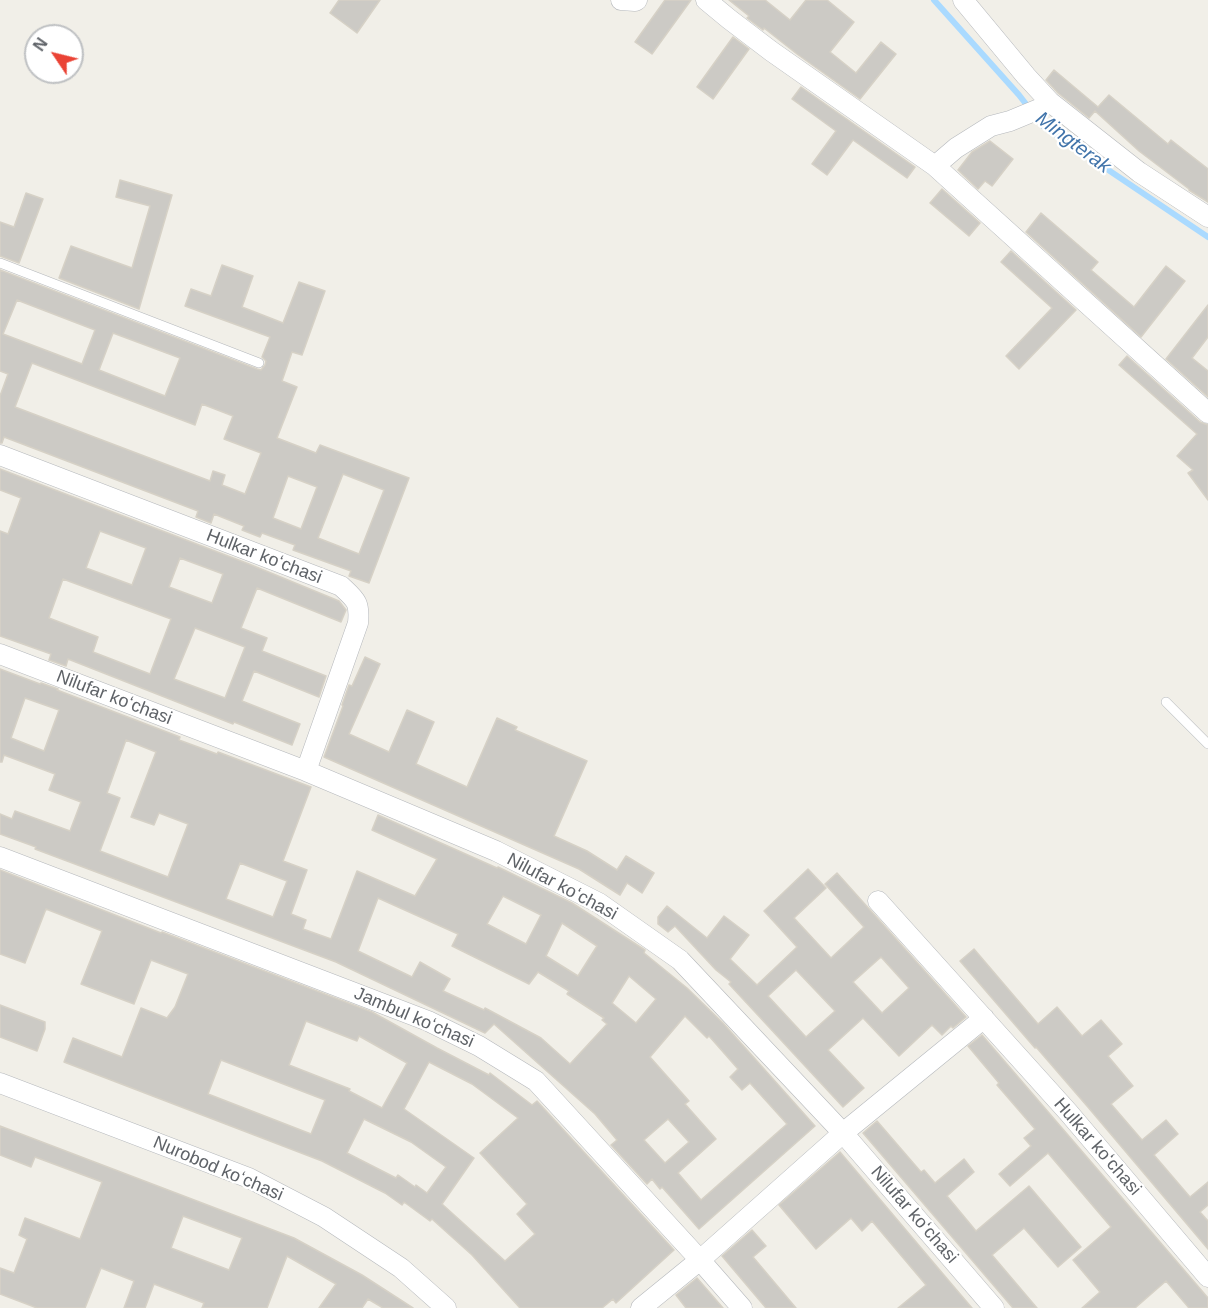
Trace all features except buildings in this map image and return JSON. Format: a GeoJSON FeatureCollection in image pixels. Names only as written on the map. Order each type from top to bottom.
{"type":"FeatureCollection","features":[{"type":"Feature","properties":{"kind":"street"},"geometry":{"type":"LineString","coordinates":[[621,0],[638,0]]}},
{"type":"Feature","properties":{"kind":"street"},"geometry":{"type":"LineString","coordinates":[[706,0],[771,51],[934,166],[1208,412]]}},
{"type":"Feature","properties":{"kind":"street"},"geometry":{"type":"LineString","coordinates":[[963,0],[1026,76],[1044,106],[1138,172],[1208,217]]}},
{"type":"Feature","properties":{"kind":"street"},"geometry":{"type":"LineString","coordinates":[[934,166],[956,148],[991,126],[1010,121],[1044,106]]}},
{"type":"Feature","properties":{"kind":"street","name":"Hulkar koʻchasi"},"geometry":{"type":"LineString","coordinates":[[0,455],[341,586],[353,597],[360,608],[358,623],[306,771]]}},
{"type":"Feature","properties":{"kind":"street","name":"Nilufar koʻchasi"},"geometry":{"type":"LineString","coordinates":[[0,654],[306,771],[496,852],[599,903],[680,960],[843,1133],[994,1308]]}},
{"type":"Feature","properties":{"kind":"street","name":"Jambul koʻchasi"},"geometry":{"type":"LineString","coordinates":[[0,857],[428,1021],[479,1046],[536,1081],[742,1308]]}},
{"type":"Feature","properties":{"kind":"street","name":"Hulkar koʻchasi"},"geometry":{"type":"LineString","coordinates":[[878,901],[1068,1112],[1208,1277]]}},
{"type":"Feature","properties":{"kind":"street"},"geometry":{"type":"LineString","coordinates":[[641,1308],[700,1260],[843,1133],[984,1018]]}},
{"type":"Feature","properties":{"kind":"street","name":"Nurobod koʻchasi"},"geometry":{"type":"LineString","coordinates":[[0,1083],[249,1178],[324,1217],[401,1268],[446,1308]]}},
{"type":"Feature","properties":{"kind":"lane"},"geometry":{"type":"LineString","coordinates":[[0,263],[259,363]]}},
{"type":"Feature","properties":{"kind":"lane"},"geometry":{"type":"LineString","coordinates":[[1166,702],[1208,744]]}},
{"type":"Feature","properties":{"kind":"waterway","name":"Mingterak"},"geometry":{"type":"LineString","coordinates":[[934,0],[1019,95],[1043,126],[1208,237]]}}]}
